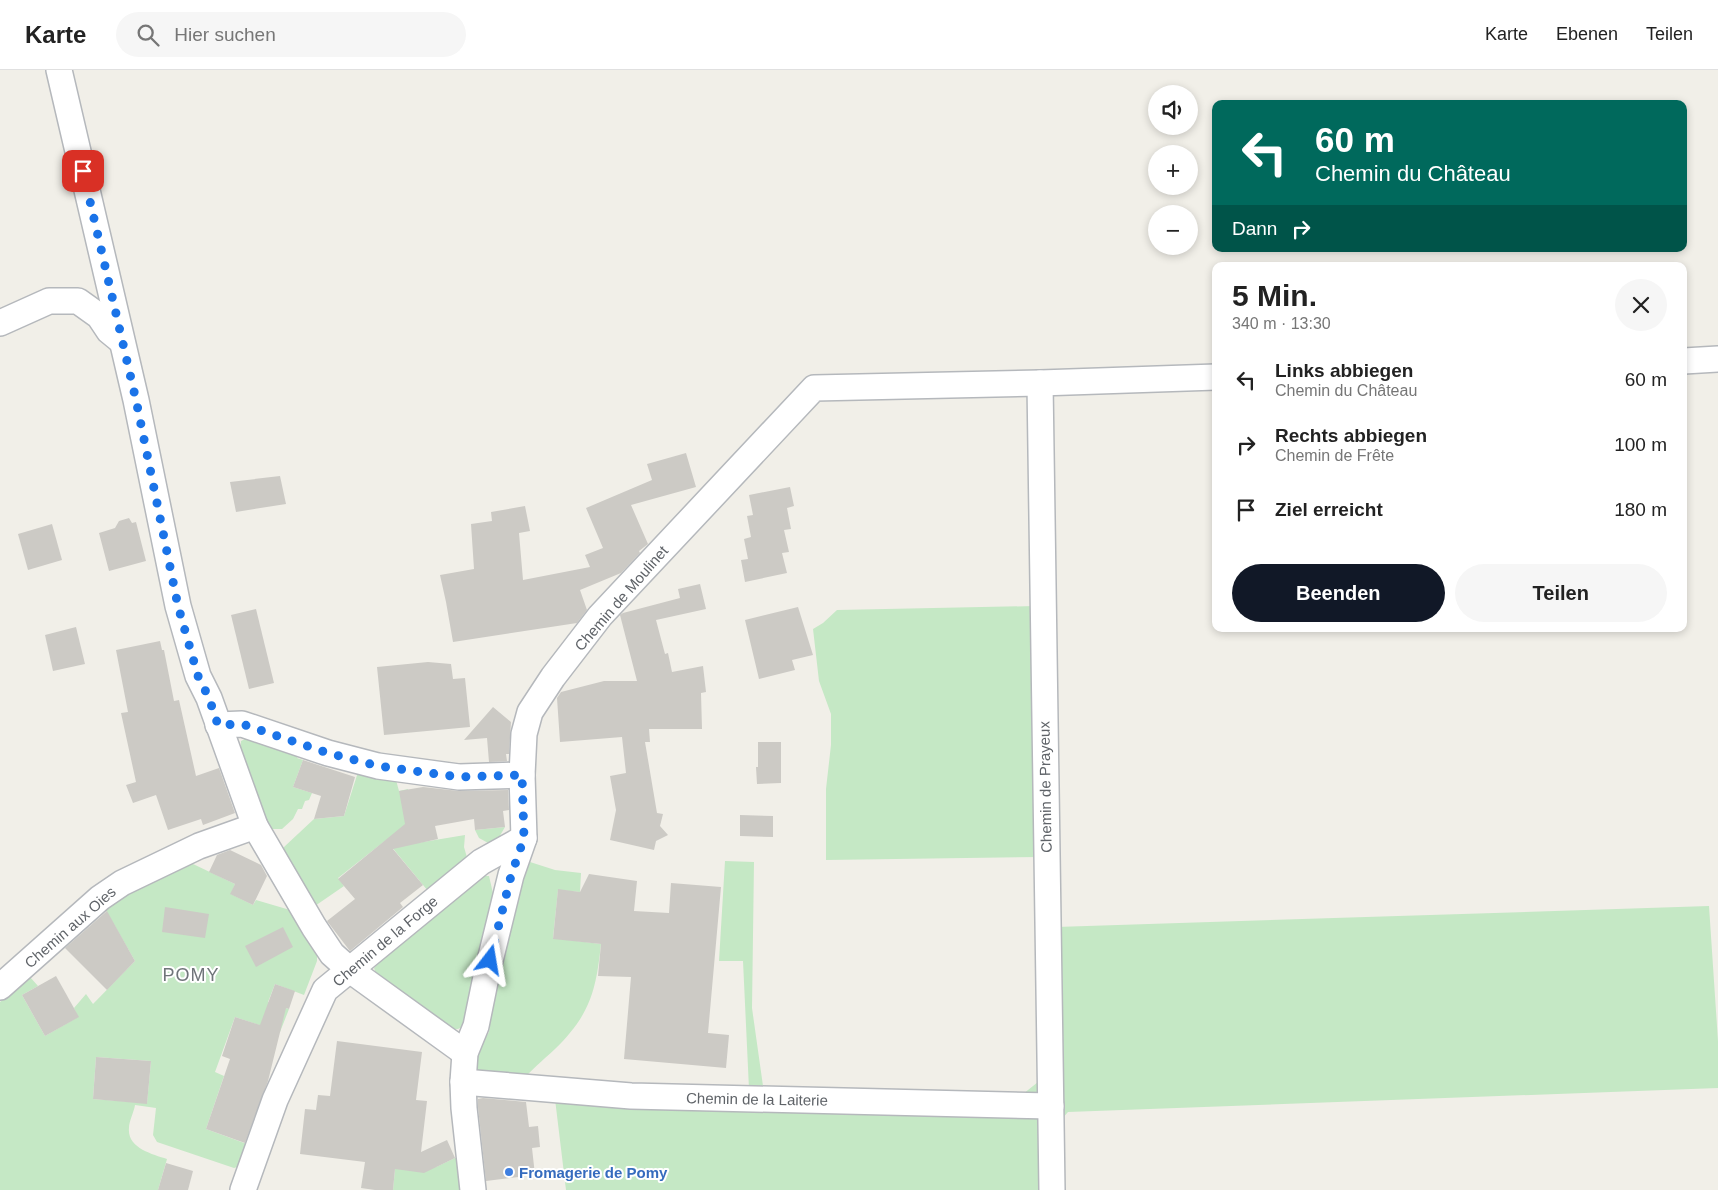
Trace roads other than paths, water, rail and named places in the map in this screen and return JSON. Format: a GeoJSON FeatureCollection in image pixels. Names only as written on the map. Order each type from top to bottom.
{"type":"FeatureCollection","features":[{"type":"Feature","properties":{"kind":"street"},"geometry":{"type":"LineString","coordinates":[[59,70],[136,400],[178,606],[198,676],[209,698],[255,826],[314,927],[332,954],[350,970],[465,1053]]}},
{"type":"Feature","properties":{"kind":"street"},"geometry":{"type":"LineString","coordinates":[[0,323],[49,301],[78,301],[99,316],[109,330],[122,342]]}},
{"type":"Feature","properties":{"kind":"street"},"geometry":{"type":"LineString","coordinates":[[1687,361],[1718,359]]}},
{"type":"Feature","properties":{"kind":"street"},"geometry":{"type":"LineString","coordinates":[[1040,384],[1212,377]]}},
{"type":"Feature","properties":{"kind":"street","name":"Chemin de Moulinet"},"geometry":{"type":"LineString","coordinates":[[473,1190],[464,1108],[465,1053],[476,1026],[511,876],[524,838],[522,775],[524,734],[530,712],[553,677],[600,616],[814,388],[1040,384]]}},
{"type":"Feature","properties":{"kind":"street","name":"Chemin de Prayeux"},"geometry":{"type":"LineString","coordinates":[[1040,384],[1052,1190]]}},
{"type":"Feature","properties":{"kind":"street"},"geometry":{"type":"LineString","coordinates":[[218,725],[242,724],[328,753],[378,766],[459,777],[522,775]]}},
{"type":"Feature","properties":{"kind":"street","name":"Chemin aux Oies"},"geometry":{"type":"LineString","coordinates":[[0,987],[100,898],[122,883],[199,846],[255,826]]}},
{"type":"Feature","properties":{"kind":"street","name":"Chemin de la Forge"},"geometry":{"type":"LineString","coordinates":[[243,1190],[275,1100],[325,990],[481,862],[524,838]]}},
{"type":"Feature","properties":{"kind":"street","name":"Chemin de la Laiterie"},"geometry":{"type":"LineString","coordinates":[[463,1082],[631,1096],[1051,1106]]}},
{"type":"Feature","properties":{"kind":"place","name":"Fromagerie de Pomy"},"geometry":{"type":"Point","coordinates":[509,1172]}},
{"type":"Feature","properties":{"kind":"district","name":"POMY"},"geometry":{"type":"Point","coordinates":[191,975]}}]}
